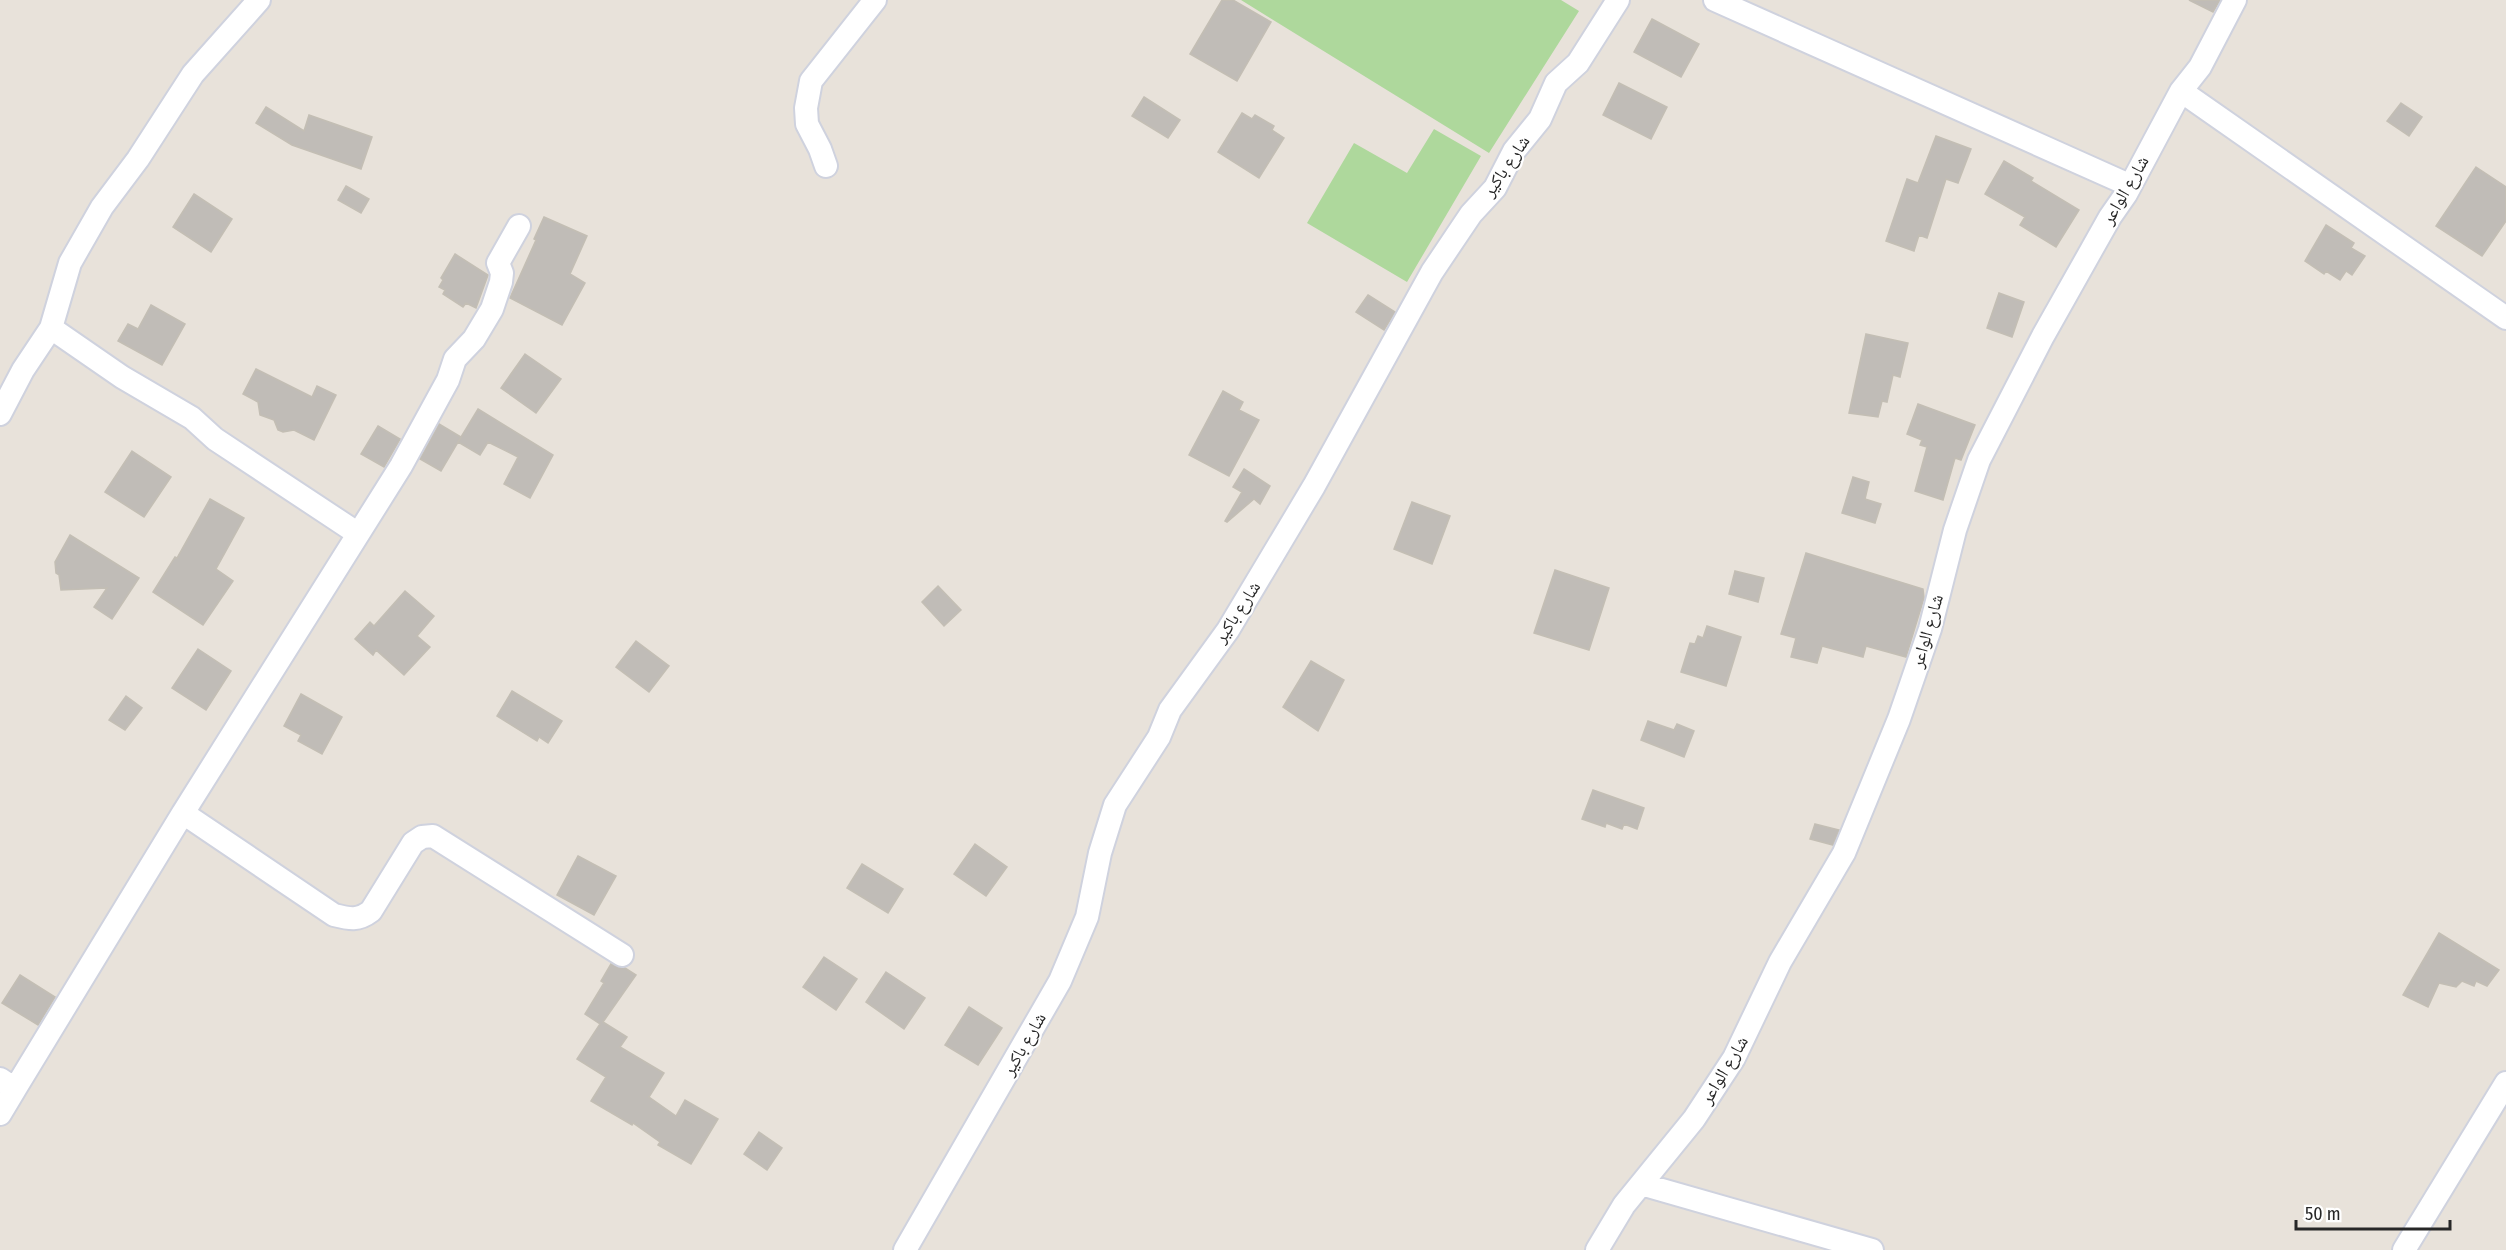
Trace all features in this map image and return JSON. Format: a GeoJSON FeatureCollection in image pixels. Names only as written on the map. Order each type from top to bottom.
{"type":"FeatureCollection","features":[{"type":"Feature","properties":{"kind":"street"},"geometry":{"type":"LineString","coordinates":[[0,414],[22,370],[51,328],[70,263],[102,207],[138,159],[193,74],[259,0]]}},
{"type":"Feature","properties":{"kind":"street"},"geometry":{"type":"LineString","coordinates":[[826,166],[807,124],[806,108],[811,81],[875,0]]}},
{"type":"Feature","properties":{"kind":"street","name":"شارع باكير"},"geometry":{"type":"LineString","coordinates":[[905,1250],[1060,981],[1087,917],[1100,853],[1114,806],[1159,737],[1170,710],[1228,630],[1314,486],[1432,272],[1472,214],[1495,188],[1514,151],[1540,118],[1556,83],[1578,63],[1618,0]]}},
{"type":"Feature","properties":{"kind":"street"},"geometry":{"type":"LineString","coordinates":[[1578,63],[1624,0]]}},
{"type":"Feature","properties":{"kind":"street"},"geometry":{"type":"LineString","coordinates":[[1715,0],[2129,185]]}},
{"type":"Feature","properties":{"kind":"street","name":"شارع الواعر"},"geometry":{"type":"LineString","coordinates":[[1597,1250],[1624,1205],[1694,1119],[1734,1058],[1780,962],[1844,853],[1915,674],[1930,629],[1955,530],[1979,460],[2038,345],[2110,217],[2186,94],[2235,0]]}},
{"type":"Feature","properties":{"kind":"street"},"geometry":{"type":"LineString","coordinates":[[2186,94],[2506,318]]}},
{"type":"Feature","properties":{"kind":"street"},"geometry":{"type":"LineString","coordinates":[[0,1114],[8,1084],[183,813],[401,466],[448,380],[455,359],[474,339],[492,309],[501,282],[502,273],[498,263],[519,226]]}},
{"type":"Feature","properties":{"kind":"street"},"geometry":{"type":"LineString","coordinates":[[51,328],[122,377],[192,418],[234,452],[357,533]]}},
{"type":"Feature","properties":{"kind":"street"},"geometry":{"type":"LineString","coordinates":[[183,813],[334,915],[350,919],[362,919],[371,911],[413,843],[422,837],[433,836],[622,955]]}},
{"type":"Feature","properties":{"kind":"street"},"geometry":{"type":"LineString","coordinates":[[2404,1250],[2506,1083]]}},
{"type":"Feature","properties":{"kind":"street"},"geometry":{"type":"LineString","coordinates":[[1641,1184],[1872,1250]]}},
{"type":"Feature","properties":{"kind":"green space"},"geometry":{"type":"Polygon","coordinates":[[[1241,0],[1561,0],[1579,11],[1489,153],[1241,0]]]}},
{"type":"Feature","properties":{"kind":"green space"},"geometry":{"type":"Polygon","coordinates":[[[1434,129],[1481,156],[1407,282],[1307,223],[1354,143],[1407,173],[1434,129]]]}},
{"type":"Feature","properties":{"kind":"building"},"geometry":{"type":"Polygon","coordinates":[[[1222,0],[1233,0],[1271,22],[1237,81],[1190,54],[1222,0]]]}},
{"type":"Feature","properties":{"kind":"building"},"geometry":{"type":"Polygon","coordinates":[[[2189,0],[2220,0],[2213,12],[2189,0]]]}},
{"type":"Feature","properties":{"kind":"building"},"geometry":{"type":"Polygon","coordinates":[[[1652,19],[1699,44],[1681,77],[1634,52],[1652,19]]]}},
{"type":"Feature","properties":{"kind":"building"},"geometry":{"type":"Polygon","coordinates":[[[1619,83],[1667,107],[1651,139],[1603,115],[1619,83]]]}},
{"type":"Feature","properties":{"kind":"building"},"geometry":{"type":"Polygon","coordinates":[[[1144,97],[1180,120],[1168,138],[1132,116],[1144,97]]]}},
{"type":"Feature","properties":{"kind":"building"},"geometry":{"type":"Polygon","coordinates":[[[2401,103],[2422,117],[2409,136],[2387,121],[2401,103]]]}},
{"type":"Feature","properties":{"kind":"building"},"geometry":{"type":"Polygon","coordinates":[[[266,107],[304,131],[309,115],[372,137],[361,169],[292,145],[256,123],[266,107]]]}},
{"type":"Feature","properties":{"kind":"building"},"geometry":{"type":"Polygon","coordinates":[[[1242,113],[1252,119],[1255,115],[1274,126],[1272,130],[1284,138],[1259,178],[1218,152],[1242,113]]]}},
{"type":"Feature","properties":{"kind":"building"},"geometry":{"type":"Polygon","coordinates":[[[1936,136],[1971,149],[1958,183],[1946,179],[1927,238],[1919,235],[1914,251],[1886,241],[1907,179],[1918,183],[1936,136]]]}},
{"type":"Feature","properties":{"kind":"building"},"geometry":{"type":"Polygon","coordinates":[[[2004,161],[2033,178],[2031,181],[2079,210],[2056,247],[2020,225],[2025,217],[1985,194],[2004,161]]]}},
{"type":"Feature","properties":{"kind":"building"},"geometry":{"type":"Polygon","coordinates":[[[2476,167],[2506,187],[2506,221],[2482,256],[2436,226],[2476,167]]]}},
{"type":"Feature","properties":{"kind":"building"},"geometry":{"type":"Polygon","coordinates":[[[346,186],[369,199],[361,213],[338,200],[346,186]]]}},
{"type":"Feature","properties":{"kind":"building"},"geometry":{"type":"Polygon","coordinates":[[[194,194],[232,219],[211,252],[173,227],[194,194]]]}},
{"type":"Feature","properties":{"kind":"building"},"geometry":{"type":"Polygon","coordinates":[[[544,217],[587,236],[570,274],[585,283],[562,325],[510,298],[544,217]]]}},
{"type":"Feature","properties":{"kind":"building"},"geometry":{"type":"Polygon","coordinates":[[[2326,225],[2354,243],[2351,248],[2365,256],[2352,275],[2346,271],[2340,280],[2326,271],[2324,274],[2305,261],[2326,225]]]}},
{"type":"Feature","properties":{"kind":"building"},"geometry":{"type":"Polygon","coordinates":[[[455,254],[488,275],[476,308],[466,303],[463,307],[443,294],[445,290],[439,287],[443,280],[441,278],[455,254]]]}},
{"type":"Feature","properties":{"kind":"building"},"geometry":{"type":"Polygon","coordinates":[[[1999,293],[2024,302],[2012,337],[1987,328],[1999,293]]]}},
{"type":"Feature","properties":{"kind":"building"},"geometry":{"type":"Polygon","coordinates":[[[1368,295],[1395,312],[1384,330],[1356,312],[1368,295]]]}},
{"type":"Feature","properties":{"kind":"building"},"geometry":{"type":"Polygon","coordinates":[[[151,305],[185,324],[162,365],[118,341],[128,324],[138,329],[151,305]]]}},
{"type":"Feature","properties":{"kind":"building"},"geometry":{"type":"Polygon","coordinates":[[[1866,334],[1908,343],[1900,377],[1893,375],[1887,402],[1882,401],[1878,417],[1849,413],[1866,334]]]}},
{"type":"Feature","properties":{"kind":"building"},"geometry":{"type":"Polygon","coordinates":[[[525,354],[561,379],[536,413],[501,388],[525,354]]]}},
{"type":"Feature","properties":{"kind":"building"},"geometry":{"type":"Polygon","coordinates":[[[256,369],[312,397],[317,386],[336,395],[314,440],[294,430],[283,432],[278,430],[274,420],[260,415],[258,402],[243,394],[256,369]]]}},
{"type":"Feature","properties":{"kind":"building"},"geometry":{"type":"Polygon","coordinates":[[[1223,391],[1243,402],[1239,410],[1259,420],[1229,476],[1189,455],[1223,391]]]}},
{"type":"Feature","properties":{"kind":"building"},"geometry":{"type":"Polygon","coordinates":[[[1918,404],[1975,425],[1961,460],[1955,458],[1943,500],[1915,491],[1927,447],[1920,445],[1922,440],[1907,434],[1918,404]]]}},
{"type":"Feature","properties":{"kind":"building"},"geometry":{"type":"Polygon","coordinates":[[[478,409],[553,455],[530,498],[504,484],[518,457],[488,442],[480,455],[458,442],[478,409]]]}},
{"type":"Feature","properties":{"kind":"building"},"geometry":{"type":"Polygon","coordinates":[[[439,424],[461,437],[441,471],[420,459],[439,424]]]}},
{"type":"Feature","properties":{"kind":"building"},"geometry":{"type":"Polygon","coordinates":[[[378,426],[400,439],[384,467],[361,454],[378,426]]]}},
{"type":"Feature","properties":{"kind":"building"},"geometry":{"type":"Polygon","coordinates":[[[132,451],[171,477],[144,517],[105,492],[132,451]]]}},
{"type":"Feature","properties":{"kind":"building"},"geometry":{"type":"Polygon","coordinates":[[[1244,469],[1270,486],[1260,504],[1254,499],[1227,522],[1225,521],[1242,492],[1233,487],[1244,469]]]}},
{"type":"Feature","properties":{"kind":"building"},"geometry":{"type":"Polygon","coordinates":[[[1853,477],[1869,482],[1865,499],[1881,504],[1875,523],[1842,513],[1853,477]]]}},
{"type":"Feature","properties":{"kind":"building"},"geometry":{"type":"Polygon","coordinates":[[[210,499],[244,518],[216,569],[233,581],[203,625],[153,592],[175,557],[177,558],[210,499]]]}},
{"type":"Feature","properties":{"kind":"building"},"geometry":{"type":"Polygon","coordinates":[[[1412,502],[1450,516],[1432,564],[1394,549],[1412,502]]]}},
{"type":"Feature","properties":{"kind":"building"},"geometry":{"type":"Polygon","coordinates":[[[70,535],[139,578],[112,619],[94,607],[107,588],[61,590],[55,562],[70,535]]]}},
{"type":"Feature","properties":{"kind":"building"},"geometry":{"type":"Polygon","coordinates":[[[1806,553],[1923,589],[1924,598],[1906,657],[1866,646],[1863,657],[1822,646],[1817,663],[1791,657],[1796,638],[1781,634],[1806,553]]]}},
{"type":"Feature","properties":{"kind":"building"},"geometry":{"type":"Polygon","coordinates":[[[1555,570],[1609,588],[1589,650],[1534,633],[1555,570]]]}},
{"type":"Feature","properties":{"kind":"building"},"geometry":{"type":"Polygon","coordinates":[[[1735,571],[1764,578],[1758,602],[1729,594],[1735,571]]]}},
{"type":"Feature","properties":{"kind":"building"},"geometry":{"type":"Polygon","coordinates":[[[938,586],[961,610],[944,626],[922,602],[938,586]]]}},
{"type":"Feature","properties":{"kind":"building"},"geometry":{"type":"Polygon","coordinates":[[[405,591],[434,616],[417,636],[430,647],[404,675],[376,650],[373,655],[355,639],[370,622],[374,626],[405,591]]]}},
{"type":"Feature","properties":{"kind":"building"},"geometry":{"type":"Polygon","coordinates":[[[1707,626],[1741,637],[1726,686],[1681,672],[1690,643],[1695,644],[1698,636],[1703,638],[1707,626]]]}},
{"type":"Feature","properties":{"kind":"building"},"geometry":{"type":"Polygon","coordinates":[[[636,641],[669,666],[649,692],[616,667],[636,641]]]}},
{"type":"Feature","properties":{"kind":"building"},"geometry":{"type":"Polygon","coordinates":[[[198,649],[231,671],[206,710],[172,688],[198,649]]]}},
{"type":"Feature","properties":{"kind":"building"},"geometry":{"type":"Polygon","coordinates":[[[1311,661],[1344,680],[1318,731],[1283,707],[1311,661]]]}},
{"type":"Feature","properties":{"kind":"building"},"geometry":{"type":"Polygon","coordinates":[[[512,691],[562,721],[548,743],[539,737],[537,741],[497,716],[512,691]]]}},
{"type":"Feature","properties":{"kind":"building"},"geometry":{"type":"Polygon","coordinates":[[[301,694],[342,717],[322,754],[298,741],[301,735],[284,726],[301,694]]]}},
{"type":"Feature","properties":{"kind":"building"},"geometry":{"type":"Polygon","coordinates":[[[126,696],[142,708],[125,730],[109,720],[126,696]]]}},
{"type":"Feature","properties":{"kind":"building"},"geometry":{"type":"Polygon","coordinates":[[[1648,721],[1674,730],[1677,724],[1694,731],[1684,757],[1641,740],[1648,721]]]}},
{"type":"Feature","properties":{"kind":"building"},"geometry":{"type":"Polygon","coordinates":[[[1593,790],[1644,808],[1637,829],[1624,824],[1622,829],[1606,823],[1605,827],[1582,819],[1593,790]]]}},
{"type":"Feature","properties":{"kind":"building"},"geometry":{"type":"Polygon","coordinates":[[[1815,824],[1839,830],[1833,845],[1810,839],[1815,824]]]}},
{"type":"Feature","properties":{"kind":"building"},"geometry":{"type":"Polygon","coordinates":[[[975,844],[1007,867],[986,896],[954,874],[975,844]]]}},
{"type":"Feature","properties":{"kind":"building"},"geometry":{"type":"Polygon","coordinates":[[[578,856],[616,876],[594,915],[557,895],[578,856]]]}},
{"type":"Feature","properties":{"kind":"building"},"geometry":{"type":"Polygon","coordinates":[[[862,864],[903,889],[888,913],[847,888],[862,864]]]}},
{"type":"Feature","properties":{"kind":"building"},"geometry":{"type":"Polygon","coordinates":[[[2439,933],[2499,970],[2487,986],[2476,981],[2474,986],[2462,981],[2456,987],[2439,983],[2428,1007],[2403,995],[2439,933]]]}},
{"type":"Feature","properties":{"kind":"building"},"geometry":{"type":"Polygon","coordinates":[[[824,957],[857,979],[836,1010],[803,987],[824,957]]]}},
{"type":"Feature","properties":{"kind":"building"},"geometry":{"type":"Polygon","coordinates":[[[611,964],[625,968],[636,975],[603,1022],[627,1037],[620,1047],[664,1073],[649,1097],[676,1116],[685,1100],[718,1119],[691,1164],[658,1145],[660,1142],[633,1123],[632,1125],[591,1101],[606,1077],[577,1059],[600,1024],[585,1014],[604,983],[601,981],[611,964]]]}},
{"type":"Feature","properties":{"kind":"building"},"geometry":{"type":"Polygon","coordinates":[[[886,972],[925,998],[904,1029],[866,1002],[886,972]]]}},
{"type":"Feature","properties":{"kind":"building"},"geometry":{"type":"Polygon","coordinates":[[[20,975],[55,997],[38,1025],[2,1003],[20,975]]]}},
{"type":"Feature","properties":{"kind":"building"},"geometry":{"type":"Polygon","coordinates":[[[969,1007],[1002,1028],[978,1065],[945,1045],[969,1007]]]}},
{"type":"Feature","properties":{"kind":"building"},"geometry":{"type":"Polygon","coordinates":[[[759,1132],[782,1148],[767,1170],[744,1154],[759,1132]]]}}]}
